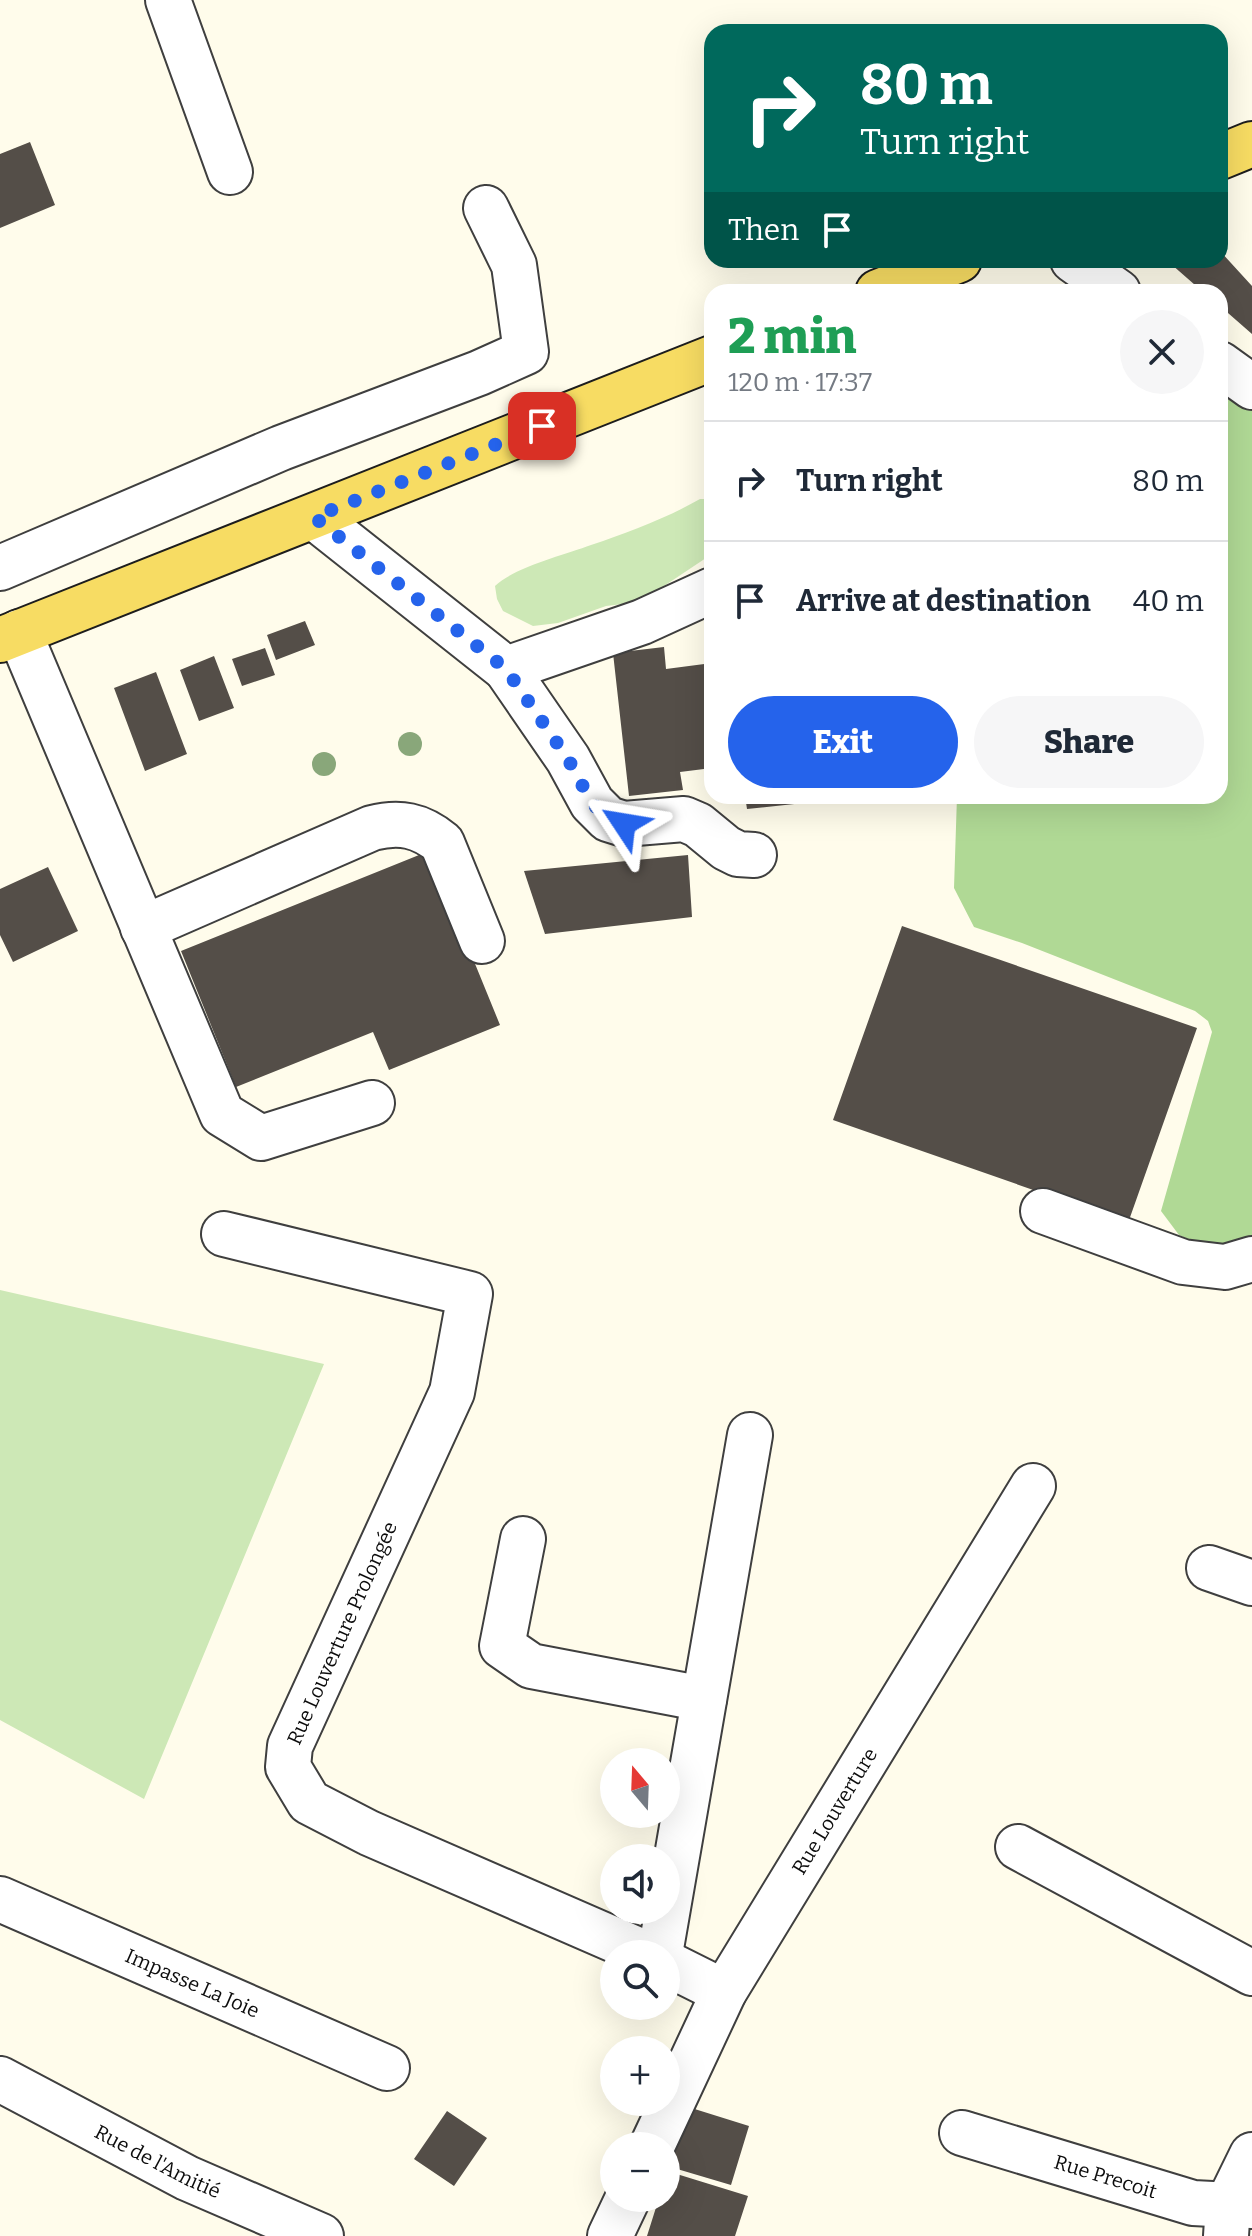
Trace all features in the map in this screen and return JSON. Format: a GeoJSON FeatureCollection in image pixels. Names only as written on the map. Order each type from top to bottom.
{"type":"FeatureCollection","features":[{"type":"Feature","properties":{"kind":"main road"},"geometry":{"type":"LineString","coordinates":[[1228,154],[1252,144]]}},
{"type":"Feature","properties":{"kind":"main road"},"geometry":{"type":"LineString","coordinates":[[898,284],[939,268]]}},
{"type":"Feature","properties":{"kind":"main road"},"geometry":{"type":"LineString","coordinates":[[9,636],[704,361]]}},
{"type":"Feature","properties":{"kind":"street"},"geometry":{"type":"LineString","coordinates":[[168,0],[230,172]]}},
{"type":"Feature","properties":{"kind":"street"},"geometry":{"type":"LineString","coordinates":[[0,568],[281,448],[479,373],[526,352],[514,265],[486,208]]}},
{"type":"Feature","properties":{"kind":"street"},"geometry":{"type":"LineString","coordinates":[[1084,268],[1107,284]]}},
{"type":"Feature","properties":{"kind":"street"},"geometry":{"type":"LineString","coordinates":[[1228,370],[1252,387]]}},
{"type":"Feature","properties":{"kind":"street"},"geometry":{"type":"LineString","coordinates":[[314,517],[506,669],[568,759],[592,803],[608,819],[624,824],[684,819],[698,825],[726,848],[738,854],[754,855]]}},
{"type":"Feature","properties":{"kind":"street"},"geometry":{"type":"LineString","coordinates":[[506,669],[642,622],[704,594]]}},
{"type":"Feature","properties":{"kind":"street"},"geometry":{"type":"LineString","coordinates":[[9,636],[143,928],[222,1114],[261,1138],[372,1103]]}},
{"type":"Feature","properties":{"kind":"street"},"geometry":{"type":"LineString","coordinates":[[143,928],[372,828],[392,823],[413,825],[442,843],[482,941]]}},
{"type":"Feature","properties":{"kind":"street"},"geometry":{"type":"LineString","coordinates":[[1043,1211],[1183,1262],[1225,1267],[1252,1259]]}},
{"type":"Feature","properties":{"kind":"street","name":"Rue Louverture Prolongée"},"geometry":{"type":"LineString","coordinates":[[224,1234],[470,1294],[452,1392],[290,1746],[288,1767],[309,1802],[369,1833],[615,1940]]}},
{"type":"Feature","properties":{"kind":"street"},"geometry":{"type":"LineString","coordinates":[[662,1940],[750,1435]]}},
{"type":"Feature","properties":{"kind":"street","name":"Rue Louverture"},"geometry":{"type":"LineString","coordinates":[[659,2132],[724,1992],[1033,1486]]}},
{"type":"Feature","properties":{"kind":"street"},"geometry":{"type":"LineString","coordinates":[[523,1539],[502,1646],[531,1666],[704,1699]]}},
{"type":"Feature","properties":{"kind":"street"},"geometry":{"type":"LineString","coordinates":[[1209,1568],[1252,1583]]}},
{"type":"Feature","properties":{"kind":"street"},"geometry":{"type":"LineString","coordinates":[[1018,1847],[1252,1973]]}},
{"type":"Feature","properties":{"kind":"street","name":"Impasse La Joie"},"geometry":{"type":"LineString","coordinates":[[0,1899],[387,2068]]}},
{"type":"Feature","properties":{"kind":"street"},"geometry":{"type":"LineString","coordinates":[[680,1970],[724,1992]]}},
{"type":"Feature","properties":{"kind":"street","name":"Rue de l'Amitié"},"geometry":{"type":"LineString","coordinates":[[0,2079],[187,2178],[321,2236]]}},
{"type":"Feature","properties":{"kind":"street","name":"Rue Precoit"},"geometry":{"type":"LineString","coordinates":[[962,2133],[1235,2215]]}},
{"type":"Feature","properties":{"kind":"street"},"geometry":{"type":"LineString","coordinates":[[1235,2215],[1252,2155]]}},
{"type":"Feature","properties":{"kind":"street"},"geometry":{"type":"LineString","coordinates":[[610,2236],[621,2212]]}},
{"type":"Feature","properties":{"kind":"green space"},"geometry":{"type":"Polygon","coordinates":[[[1228,399],[1252,408],[1252,1236],[1211,1249],[1179,1235],[1161,1211],[1212,1032],[1208,1021],[1195,1011],[974,927],[954,888],[957,804],[1228,804],[1228,399]]]}},
{"type":"Feature","properties":{"kind":"green space"},"geometry":{"type":"Polygon","coordinates":[[[704,499],[704,559],[640,602],[606,606],[558,623],[533,626],[503,611],[495,586],[504,579],[540,562],[704,499]]]}},
{"type":"Feature","properties":{"kind":"green space"},"geometry":{"type":"Polygon","coordinates":[[[0,1290],[324,1364],[144,1799],[0,1720],[0,1290]]]}},
{"type":"Feature","properties":{"kind":"building"},"geometry":{"type":"Polygon","coordinates":[[[30,142],[55,205],[0,228],[0,154],[30,142]]]}},
{"type":"Feature","properties":{"kind":"building"},"geometry":{"type":"Polygon","coordinates":[[[1228,260],[1252,286],[1252,334],[1228,313],[1228,284],[1194,284],[1176,268],[1228,268],[1228,260]]]}},
{"type":"Feature","properties":{"kind":"building"},"geometry":{"type":"Polygon","coordinates":[[[305,621],[315,645],[276,660],[267,635],[305,621]]]}},
{"type":"Feature","properties":{"kind":"building"},"geometry":{"type":"Polygon","coordinates":[[[664,647],[666,669],[704,664],[704,769],[680,772],[683,790],[629,796],[613,653],[664,647]]]}},
{"type":"Feature","properties":{"kind":"building"},"geometry":{"type":"Polygon","coordinates":[[[265,648],[275,675],[242,686],[232,659],[265,648]]]}},
{"type":"Feature","properties":{"kind":"building"},"geometry":{"type":"Polygon","coordinates":[[[214,656],[234,708],[199,721],[180,670],[214,656]]]}},
{"type":"Feature","properties":{"kind":"building"},"geometry":{"type":"Polygon","coordinates":[[[156,672],[187,754],[145,771],[114,688],[156,672]]]}},
{"type":"Feature","properties":{"kind":"building"},"geometry":{"type":"Polygon","coordinates":[[[746,804],[794,804],[747,809],[746,804]]]}},
{"type":"Feature","properties":{"kind":"building"},"geometry":{"type":"Polygon","coordinates":[[[429,851],[500,1025],[389,1070],[373,1032],[236,1087],[181,951],[429,851]]]}},
{"type":"Feature","properties":{"kind":"building"},"geometry":{"type":"Polygon","coordinates":[[[688,855],[692,917],[545,934],[524,871],[688,855]]]}},
{"type":"Feature","properties":{"kind":"building"},"geometry":{"type":"Polygon","coordinates":[[[48,867],[78,931],[13,962],[0,935],[0,889],[48,867]]]}},
{"type":"Feature","properties":{"kind":"building"},"geometry":{"type":"Polygon","coordinates":[[[902,926],[1197,1028],[1128,1223],[833,1120],[902,926]]]}},
{"type":"Feature","properties":{"kind":"building"},"geometry":{"type":"Polygon","coordinates":[[[685,2106],[749,2126],[731,2185],[680,2170],[680,2132],[677,2132],[685,2106]]]}},
{"type":"Feature","properties":{"kind":"building"},"geometry":{"type":"Polygon","coordinates":[[[447,2111],[487,2138],[454,2186],[414,2159],[447,2111]]]}},
{"type":"Feature","properties":{"kind":"building"},"geometry":{"type":"Polygon","coordinates":[[[680,2175],[748,2196],[735,2236],[647,2236],[655,2212],[680,2212],[680,2175]]]}},
{"type":"Feature","properties":{"kind":"route"},"geometry":{"type":"LineString","coordinates":[[542,426],[314,517],[506,669],[568,759],[592,803],[608,819],[624,824]]}}]}
